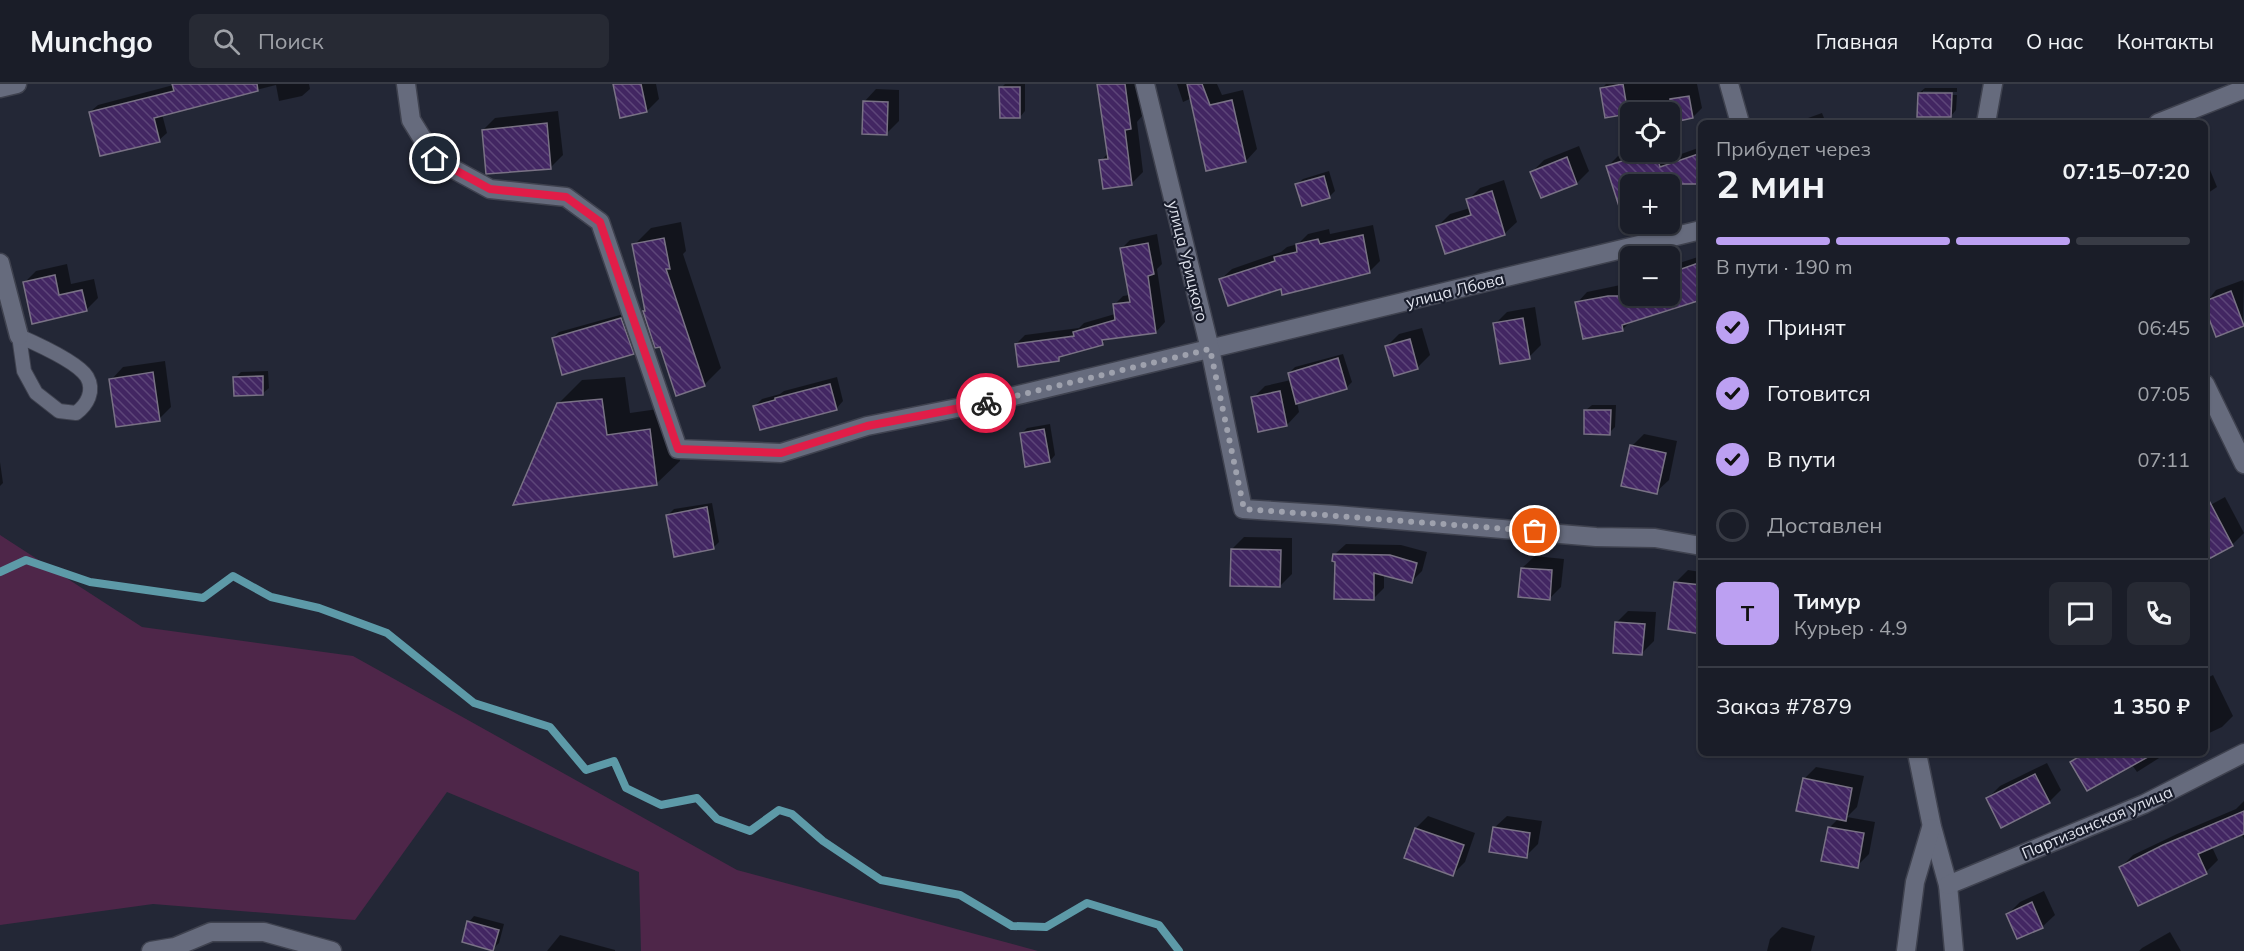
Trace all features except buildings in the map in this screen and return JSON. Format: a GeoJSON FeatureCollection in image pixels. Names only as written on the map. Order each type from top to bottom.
{"type":"FeatureCollection","features":[{"type":"Feature","properties":{"kind":"street"},"geometry":{"type":"LineString","coordinates":[[0,88],[17,84]]}},
{"type":"Feature","properties":{"kind":"street","name":"улица Лбова"},"geometry":{"type":"LineString","coordinates":[[406,84],[411,120],[435,159],[490,189],[566,197],[600,222],[678,449],[781,453],[867,426],[1002,399],[1698,231]]}},
{"type":"Feature","properties":{"kind":"street","name":"улица Урицкого"},"geometry":{"type":"LineString","coordinates":[[1145,84],[1210,349],[1244,509],[1596,537],[1655,538],[1698,545]]}},
{"type":"Feature","properties":{"kind":"street"},"geometry":{"type":"LineString","coordinates":[[1729,84],[1739,120]]}},
{"type":"Feature","properties":{"kind":"street"},"geometry":{"type":"LineString","coordinates":[[1987,120],[1993,84]]}},
{"type":"Feature","properties":{"kind":"street"},"geometry":{"type":"LineString","coordinates":[[2166,120],[2244,89]]}},
{"type":"Feature","properties":{"kind":"street"},"geometry":{"type":"LineString","coordinates":[[0,263],[19,336]]}},
{"type":"Feature","properties":{"kind":"street"},"geometry":{"type":"LineString","coordinates":[[2208,390],[2244,464]]}},
{"type":"Feature","properties":{"kind":"street","name":"Партизанская улица"},"geometry":{"type":"LineString","coordinates":[[1947,885],[2144,804],[2244,753]]}},
{"type":"Feature","properties":{"kind":"street"},"geometry":{"type":"LineString","coordinates":[[1918,756],[1947,885],[1954,951]]}},
{"type":"Feature","properties":{"kind":"street"},"geometry":{"type":"LineString","coordinates":[[1906,951],[1916,882],[1932,827]]}},
{"type":"Feature","properties":{"kind":"street"},"geometry":{"type":"LineString","coordinates":[[151,951],[176,949],[211,932],[264,932],[332,951]]}},
{"type":"Feature","properties":{"kind":"lane"},"geometry":{"type":"LineString","coordinates":[[19,336],[45,347],[87,377],[90,392],[86,405],[76,413],[59,411],[36,393],[24,371],[19,336]]}},
{"type":"Feature","properties":{"kind":"shaded area"},"geometry":{"type":"Polygon","coordinates":[[[0,535],[142,627],[353,656],[737,870],[1038,951],[641,951],[639,872],[447,792],[355,920],[153,904],[0,925],[0,535]]]}},
{"type":"Feature","properties":{"kind":"waterway"},"geometry":{"type":"LineString","coordinates":[[0,572],[26,560],[90,582],[203,598],[233,576],[271,597],[319,608],[387,633],[474,703],[550,727],[586,770],[614,761],[626,788],[661,805],[697,798],[717,819],[750,831],[779,810],[792,814],[823,841],[881,880],[960,895],[1012,926],[1046,927],[1087,903],[1159,925],[1179,951]]}},
{"type":"Feature","properties":{"kind":"way so far"},"geometry":{"type":"LineString","coordinates":[[986,403],[1210,349],[1244,509],[1535,531]]}},
{"type":"Feature","properties":{"kind":"route"},"geometry":{"type":"LineString","coordinates":[[435,159],[490,189],[566,197],[600,222],[678,449],[781,453],[867,426],[986,403]]}}]}
